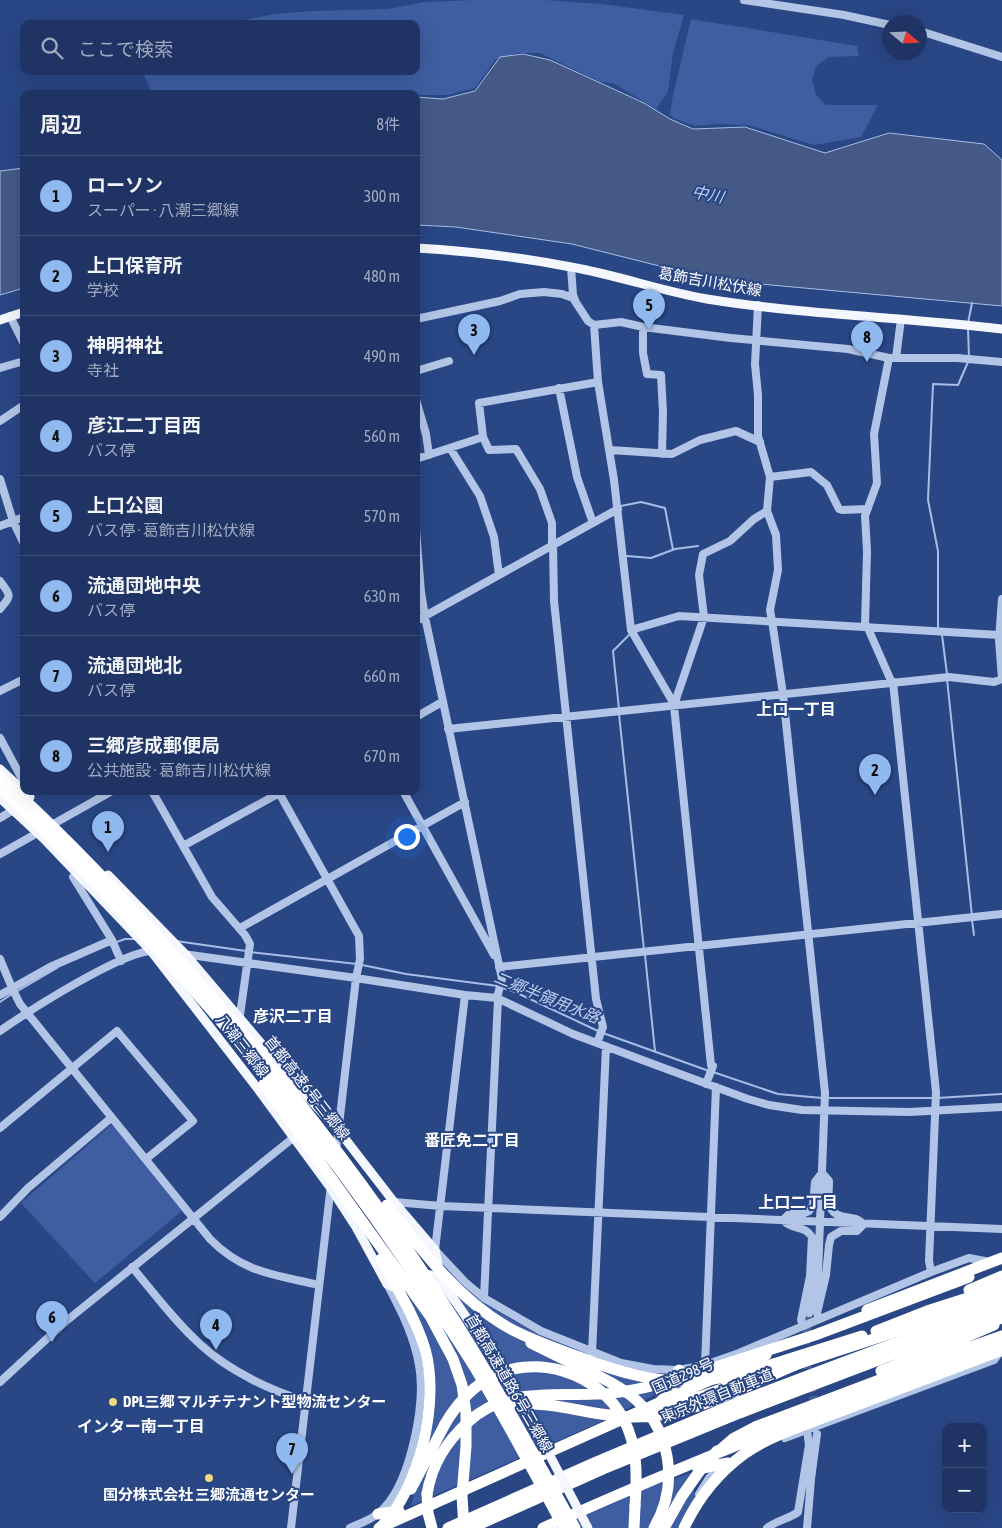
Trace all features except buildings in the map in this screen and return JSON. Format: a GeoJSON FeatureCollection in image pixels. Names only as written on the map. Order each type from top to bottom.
{"type":"FeatureCollection","features":[{"type":"Feature","properties":{"kind":"highway","name":"首都高速6号三郷線"},"geometry":{"type":"LineString","coordinates":[[0,777],[104,878],[181,961],[299,1099],[389,1220],[442,1308]]}},
{"type":"Feature","properties":{"kind":"highway","name":"首都高速6号三郷線"},"geometry":{"type":"LineString","coordinates":[[0,788],[68,855],[189,984],[270,1079],[327,1152],[442,1308]]}},
{"type":"Feature","properties":{"kind":"highway"},"geometry":{"type":"LineString","coordinates":[[189,984],[212,1018],[298,1130],[430,1316],[447,1345],[462,1385],[466,1413],[466,1446],[462,1496],[464,1528]]}},
{"type":"Feature","properties":{"kind":"highway"},"geometry":{"type":"LineString","coordinates":[[299,1099],[350,1156],[434,1265],[484,1311],[532,1344],[612,1383],[636,1401],[654,1420],[666,1447],[669,1477],[665,1503],[654,1528]]}},
{"type":"Feature","properties":{"kind":"highway"},"geometry":{"type":"LineString","coordinates":[[354,1210],[410,1311],[426,1351],[430,1375],[428,1411],[418,1460],[407,1491],[399,1506]]}},
{"type":"Feature","properties":{"kind":"highway","name":"国道298号"},"geometry":{"type":"LineString","coordinates":[[380,1528],[884,1303],[1002,1258]]}},
{"type":"Feature","properties":{"kind":"highway"},"geometry":{"type":"LineString","coordinates":[[432,1528],[427,1503],[431,1475],[445,1446],[477,1414],[493,1405],[521,1396],[595,1394],[633,1390],[709,1370],[815,1335],[1002,1266]]}},
{"type":"Feature","properties":{"kind":"highway"},"geometry":{"type":"LineString","coordinates":[[930,1316],[949,1298],[1002,1276]]}},
{"type":"Feature","properties":{"kind":"highway"},"geometry":{"type":"LineString","coordinates":[[569,1442],[592,1436],[930,1316],[1002,1287]]}},
{"type":"Feature","properties":{"kind":"highway"},"geometry":{"type":"LineString","coordinates":[[520,1334],[616,1371],[649,1379],[698,1381],[734,1374],[930,1316],[1002,1297]]}},
{"type":"Feature","properties":{"kind":"highway","name":"東京外環自動車道"},"geometry":{"type":"LineString","coordinates":[[471,1528],[857,1357],[1002,1307]]}},
{"type":"Feature","properties":{"kind":"highway","name":"首都高速道路6号三郷線"},"geometry":{"type":"LineString","coordinates":[[442,1308],[482,1363],[542,1478]]}},
{"type":"Feature","properties":{"kind":"highway"},"geometry":{"type":"LineString","coordinates":[[664,1528],[682,1496],[701,1469],[740,1432],[761,1419],[938,1349],[1002,1319]]}},
{"type":"Feature","properties":{"kind":"highway","name":"東京外環自動車道"},"geometry":{"type":"LineString","coordinates":[[448,1528],[594,1463],[741,1407],[1002,1319]]}},
{"type":"Feature","properties":{"kind":"highway"},"geometry":{"type":"LineString","coordinates":[[468,1422],[502,1408],[527,1403],[618,1416],[647,1417],[674,1414],[692,1409],[862,1336]]}},
{"type":"Feature","properties":{"kind":"highway"},"geometry":{"type":"LineString","coordinates":[[712,1457],[734,1438],[754,1426],[1002,1336]]}},
{"type":"Feature","properties":{"kind":"highway"},"geometry":{"type":"LineString","coordinates":[[543,1528],[662,1475],[776,1429],[1002,1344]]}},
{"type":"Feature","properties":{"kind":"highway"},"geometry":{"type":"LineString","coordinates":[[686,1528],[702,1497],[716,1479],[737,1460],[756,1447],[801,1427],[1002,1349]]}},
{"type":"Feature","properties":{"kind":"highway"},"geometry":{"type":"LineString","coordinates":[[380,1528],[399,1506],[423,1468],[445,1424],[469,1393],[487,1379],[509,1370],[544,1367],[568,1372],[590,1383],[608,1398],[624,1420],[633,1443],[636,1465],[634,1528]]}},
{"type":"Feature","properties":{"kind":"highway"},"geometry":{"type":"LineString","coordinates":[[652,1406],[670,1391],[679,1370]]}},
{"type":"Feature","properties":{"kind":"highway"},"geometry":{"type":"LineString","coordinates":[[662,1475],[728,1463]]}},
{"type":"Feature","properties":{"kind":"highway"},"geometry":{"type":"LineString","coordinates":[[673,1528],[701,1469]]}},
{"type":"Feature","properties":{"kind":"highway"},"geometry":{"type":"LineString","coordinates":[[542,1478],[564,1528]]}},
{"type":"Feature","properties":{"kind":"highway"},"geometry":{"type":"LineString","coordinates":[[542,1478],[575,1528]]}},
{"type":"Feature","properties":{"kind":"highway"},"geometry":{"type":"LineString","coordinates":[[378,1514],[406,1510],[438,1501]]}},
{"type":"Feature","properties":{"kind":"main road","name":"葛飾吉川松伏線"},"geometry":{"type":"LineString","coordinates":[[420,248],[442,249],[571,267],[708,299],[1002,328]]}},
{"type":"Feature","properties":{"kind":"main road"},"geometry":{"type":"LineString","coordinates":[[0,320],[20,313]]}},
{"type":"Feature","properties":{"kind":"main road","name":"八潮三郷線"},"geometry":{"type":"LineString","coordinates":[[0,769],[20,787]]}},
{"type":"Feature","properties":{"kind":"main road","name":"八潮三郷線"},"geometry":{"type":"LineString","coordinates":[[28,795],[186,954],[239,1018],[339,1131],[394,1202],[435,1250],[445,1288]]}},
{"type":"Feature","properties":{"kind":"main road","name":"八潮三郷線"},"geometry":{"type":"LineString","coordinates":[[0,798],[38,833],[151,951],[236,1061],[330,1188],[356,1228],[388,1284],[400,1286],[421,1275],[428,1274],[434,1276],[445,1288],[485,1346],[538,1433],[588,1528]]}},
{"type":"Feature","properties":{"kind":"street"},"geometry":{"type":"LineString","coordinates":[[744,0],[844,15],[882,23]]}},
{"type":"Feature","properties":{"kind":"street"},"geometry":{"type":"LineString","coordinates":[[927,33],[1002,57]]}},
{"type":"Feature","properties":{"kind":"street"},"geometry":{"type":"LineString","coordinates":[[571,267],[573,295],[588,321],[594,325],[622,322],[643,327],[848,349],[893,358],[957,358],[1002,362]]}},
{"type":"Feature","properties":{"kind":"street"},"geometry":{"type":"LineString","coordinates":[[420,318],[500,301],[525,293],[562,294],[575,300]]}},
{"type":"Feature","properties":{"kind":"street"},"geometry":{"type":"LineString","coordinates":[[758,305],[754,364],[758,395],[758,436],[770,477],[767,512],[776,535],[778,570],[770,610],[783,694],[826,1111],[818,1274],[809,1313]]}},
{"type":"Feature","properties":{"kind":"street"},"geometry":{"type":"LineString","coordinates":[[10,316],[20,336]]}},
{"type":"Feature","properties":{"kind":"street"},"geometry":{"type":"LineString","coordinates":[[901,319],[874,434],[876,483],[865,516],[866,626],[892,683],[936,1092],[929,1261],[931,1272]]}},
{"type":"Feature","properties":{"kind":"street"},"geometry":{"type":"LineString","coordinates":[[594,325],[598,382],[618,509],[631,630],[674,705],[712,1065],[706,1084]]}},
{"type":"Feature","properties":{"kind":"street"},"geometry":{"type":"LineString","coordinates":[[643,327],[643,353],[647,374],[661,375],[663,412],[662,454]]}},
{"type":"Feature","properties":{"kind":"street"},"geometry":{"type":"LineString","coordinates":[[420,370],[448,361]]}},
{"type":"Feature","properties":{"kind":"street"},"geometry":{"type":"LineString","coordinates":[[0,368],[20,362]]}},
{"type":"Feature","properties":{"kind":"street"},"geometry":{"type":"LineString","coordinates":[[597,1043],[603,1027],[596,999],[591,958],[554,601],[552,523],[540,489],[516,449],[489,450],[483,437],[480,403],[598,382]]}},
{"type":"Feature","properties":{"kind":"street"},"geometry":{"type":"LineString","coordinates":[[559,388],[577,477],[593,523]]}},
{"type":"Feature","properties":{"kind":"street"},"geometry":{"type":"LineString","coordinates":[[0,421],[20,407]]}},
{"type":"Feature","properties":{"kind":"street"},"geometry":{"type":"LineString","coordinates":[[420,414],[426,434],[429,455]]}},
{"type":"Feature","properties":{"kind":"street"},"geometry":{"type":"LineString","coordinates":[[610,450],[672,454],[694,442],[736,431],[760,442]]}},
{"type":"Feature","properties":{"kind":"street"},"geometry":{"type":"LineString","coordinates":[[420,458],[483,437]]}},
{"type":"Feature","properties":{"kind":"street"},"geometry":{"type":"LineString","coordinates":[[450,448],[480,496],[496,546],[499,575]]}},
{"type":"Feature","properties":{"kind":"street"},"geometry":{"type":"LineString","coordinates":[[770,477],[812,472],[827,485],[839,509],[868,509]]}},
{"type":"Feature","properties":{"kind":"street"},"geometry":{"type":"LineString","coordinates":[[0,479],[13,521],[20,536]]}},
{"type":"Feature","properties":{"kind":"street"},"geometry":{"type":"LineString","coordinates":[[420,620],[618,509]]}},
{"type":"Feature","properties":{"kind":"street"},"geometry":{"type":"LineString","coordinates":[[674,705],[704,617],[699,575],[703,554],[730,541],[754,520],[767,512]]}},
{"type":"Feature","properties":{"kind":"street"},"geometry":{"type":"LineString","coordinates":[[0,526],[20,518]]}},
{"type":"Feature","properties":{"kind":"street"},"geometry":{"type":"LineString","coordinates":[[420,580],[425,617],[442,702],[465,802],[502,982],[497,998],[484,1298]]}},
{"type":"Feature","properties":{"kind":"street"},"geometry":{"type":"LineString","coordinates":[[0,582],[10,594],[10,598],[0,609]]}},
{"type":"Feature","properties":{"kind":"street"},"geometry":{"type":"LineString","coordinates":[[448,729],[948,677],[994,682],[1002,679],[999,635],[1002,600]]}},
{"type":"Feature","properties":{"kind":"street"},"geometry":{"type":"LineString","coordinates":[[631,630],[679,616],[772,620],[999,635]]}},
{"type":"Feature","properties":{"kind":"street"},"geometry":{"type":"LineString","coordinates":[[0,691],[20,681]]}},
{"type":"Feature","properties":{"kind":"street"},"geometry":{"type":"LineString","coordinates":[[420,715],[442,702]]}},
{"type":"Feature","properties":{"kind":"street"},"geometry":{"type":"LineString","coordinates":[[0,738],[20,775]]}},
{"type":"Feature","properties":{"kind":"street"},"geometry":{"type":"LineString","coordinates":[[0,818],[11,809],[10,802],[20,791]]}},
{"type":"Feature","properties":{"kind":"street"},"geometry":{"type":"LineString","coordinates":[[0,854],[105,795]]}},
{"type":"Feature","properties":{"kind":"street"},"geometry":{"type":"LineString","coordinates":[[154,795],[212,898],[240,928],[250,944],[239,1018],[236,1061]]}},
{"type":"Feature","properties":{"kind":"street"},"geometry":{"type":"LineString","coordinates":[[183,846],[275,795]]}},
{"type":"Feature","properties":{"kind":"street"},"geometry":{"type":"LineString","coordinates":[[282,795],[358,932],[360,961],[356,978],[339,1131],[330,1188],[291,1528]]}},
{"type":"Feature","properties":{"kind":"street"},"geometry":{"type":"LineString","coordinates":[[405,795],[488,942],[499,966]]}},
{"type":"Feature","properties":{"kind":"street"},"geometry":{"type":"LineString","coordinates":[[240,928],[465,802]]}},
{"type":"Feature","properties":{"kind":"street"},"geometry":{"type":"LineString","coordinates":[[92,858],[94,867],[86,875],[78,874],[73,877],[112,940],[121,961]]}},
{"type":"Feature","properties":{"kind":"street"},"geometry":{"type":"LineString","coordinates":[[499,966],[591,958],[1002,914]]}},
{"type":"Feature","properties":{"kind":"street"},"geometry":{"type":"LineString","coordinates":[[0,995],[50,967],[112,940]]}},
{"type":"Feature","properties":{"kind":"street"},"geometry":{"type":"LineString","coordinates":[[0,1031],[76,984],[121,961],[151,951],[247,962],[464,996],[497,998],[606,1047],[769,1105],[802,1110],[826,1111],[936,1111],[1002,1107]]}},
{"type":"Feature","properties":{"kind":"street"},"geometry":{"type":"LineString","coordinates":[[0,959],[12,988],[27,1013],[192,1218],[220,1250],[237,1262],[264,1272],[319,1285]]}},
{"type":"Feature","properties":{"kind":"street"},"geometry":{"type":"LineString","coordinates":[[464,996],[435,1250],[465,1282],[484,1298],[541,1331],[621,1363],[653,1370],[679,1370],[705,1365],[739,1353],[931,1272],[969,1258],[990,1262]]}},
{"type":"Feature","properties":{"kind":"street"},"geometry":{"type":"LineString","coordinates":[[0,1128],[117,1031],[193,1121],[146,1159]]}},
{"type":"Feature","properties":{"kind":"street"},"geometry":{"type":"LineString","coordinates":[[0,1382],[65,1322],[293,1138],[299,1128],[299,1124],[265,1079],[262,1072],[264,1046]]}},
{"type":"Feature","properties":{"kind":"street"},"geometry":{"type":"LineString","coordinates":[[592,1353],[606,1047]]}},
{"type":"Feature","properties":{"kind":"street"},"geometry":{"type":"LineString","coordinates":[[705,1365],[716,1087]]}},
{"type":"Feature","properties":{"kind":"street"},"geometry":{"type":"LineString","coordinates":[[0,1217],[28,1188],[111,1118]]}},
{"type":"Feature","properties":{"kind":"street"},"geometry":{"type":"LineString","coordinates":[[783,1220],[789,1214],[802,1214],[809,1211],[813,1205],[815,1182],[822,1174]]}},
{"type":"Feature","properties":{"kind":"street"},"geometry":{"type":"LineString","coordinates":[[822,1174],[830,1181],[828,1199],[834,1213],[840,1216],[856,1217],[864,1224]]}},
{"type":"Feature","properties":{"kind":"street"},"geometry":{"type":"LineString","coordinates":[[394,1202],[441,1206],[1002,1229]]}},
{"type":"Feature","properties":{"kind":"street"},"geometry":{"type":"LineString","coordinates":[[783,1220],[788,1226],[806,1231],[812,1238],[810,1276],[801,1320],[803,1326]]}},
{"type":"Feature","properties":{"kind":"street"},"geometry":{"type":"LineString","coordinates":[[819,1319],[817,1313],[826,1275],[829,1244],[832,1237],[841,1231],[857,1231],[864,1224]]}},
{"type":"Feature","properties":{"kind":"street"},"geometry":{"type":"LineString","coordinates":[[132,1267],[185,1329],[212,1354],[239,1372],[306,1401]]}},
{"type":"Feature","properties":{"kind":"street"},"geometry":{"type":"LineString","coordinates":[[350,1528],[378,1514],[393,1496],[405,1470],[422,1401],[420,1366],[414,1344],[405,1318],[388,1284]]}},
{"type":"Feature","properties":{"kind":"street"},"geometry":{"type":"LineString","coordinates":[[686,1528],[703,1486],[716,1472],[728,1463],[764,1445],[994,1360],[1002,1349]]}},
{"type":"Feature","properties":{"kind":"street"},"geometry":{"type":"LineString","coordinates":[[767,1528],[779,1520],[798,1512],[809,1445],[806,1430]]}},
{"type":"Feature","properties":{"kind":"street"},"geometry":{"type":"LineString","coordinates":[[808,1528],[810,1479],[817,1434]]}},
{"type":"Feature","properties":{"kind":"shaded area"},"geometry":{"type":"Polygon","coordinates":[[[545,0],[602,4],[684,15],[673,53],[668,92],[656,109],[613,83],[600,82],[540,53],[518,53],[496,59],[475,88],[448,95],[420,95],[420,90],[151,90],[144,75],[420,75],[420,20],[245,20],[274,14],[388,9],[425,2],[545,0]]]}},
{"type":"Feature","properties":{"kind":"shaded area"},"geometry":{"type":"Polygon","coordinates":[[[691,19],[857,46],[859,56],[829,57],[816,66],[812,79],[816,95],[826,105],[878,105],[861,137],[814,145],[748,125],[717,124],[695,126],[673,118],[670,114],[673,95],[691,19]]]}},
{"type":"Feature","properties":{"kind":"shaded area"},"geometry":{"type":"Polygon","coordinates":[[[112,1124],[182,1211],[95,1283],[21,1203],[112,1124]]]}},
{"type":"Feature","properties":{"kind":"shaded area"},"geometry":{"type":"Polygon","coordinates":[[[441,1263],[477,1297],[521,1325],[569,1347],[668,1384],[654,1395],[607,1419],[411,1506],[426,1447],[424,1332],[408,1297],[441,1263]]]}},
{"type":"Feature","properties":{"kind":"shaded area"},"geometry":{"type":"Polygon","coordinates":[[[690,1473],[695,1498],[687,1528],[556,1528],[647,1488],[690,1473]]]}},
{"type":"Feature","properties":{"kind":"water","name":"中川"},"geometry":{"type":"Polygon","coordinates":[[[523,54],[550,60],[644,103],[670,119],[693,129],[745,127],[825,153],[889,133],[984,144],[1002,160],[1002,306],[760,284],[691,274],[572,244],[456,227],[420,225],[420,97],[443,99],[475,91],[500,57],[523,54]]]}},
{"type":"Feature","properties":{"kind":"water"},"geometry":{"type":"Polygon","coordinates":[[[20,168],[20,289],[0,295],[0,171],[20,168]]]}},
{"type":"Feature","properties":{"kind":"waterway"},"geometry":{"type":"LineString","coordinates":[[968,323],[972,303]]}},
{"type":"Feature","properties":{"kind":"waterway"},"geometry":{"type":"LineString","coordinates":[[968,328],[969,358]]}},
{"type":"Feature","properties":{"kind":"waterway"},"geometry":{"type":"LineString","coordinates":[[938,628],[938,551],[928,500],[933,384],[958,385],[968,362]]}},
{"type":"Feature","properties":{"kind":"waterway"},"geometry":{"type":"LineString","coordinates":[[621,506],[641,502],[665,508],[673,550]]}},
{"type":"Feature","properties":{"kind":"waterway"},"geometry":{"type":"LineString","coordinates":[[627,556],[651,558],[675,549],[698,546]]}},
{"type":"Feature","properties":{"kind":"waterway"},"geometry":{"type":"LineString","coordinates":[[619,709],[613,651],[630,634]]}},
{"type":"Feature","properties":{"kind":"waterway"},"geometry":{"type":"LineString","coordinates":[[942,635],[947,674]]}},
{"type":"Feature","properties":{"kind":"waterway"},"geometry":{"type":"LineString","coordinates":[[947,679],[972,916]]}},
{"type":"Feature","properties":{"kind":"waterway"},"geometry":{"type":"LineString","coordinates":[[619,714],[644,950]]}},
{"type":"Feature","properties":{"kind":"waterway"},"geometry":{"type":"LineString","coordinates":[[972,920],[974,935]]}},
{"type":"Feature","properties":{"kind":"waterway","name":"二郷半領用水路"},"geometry":{"type":"LineString","coordinates":[[114,943],[125,939],[134,939]]}},
{"type":"Feature","properties":{"kind":"waterway","name":"二郷半領用水路"},"geometry":{"type":"LineString","coordinates":[[176,941],[246,951]]}},
{"type":"Feature","properties":{"kind":"waterway","name":"二郷半領用水路"},"geometry":{"type":"LineString","coordinates":[[250,952],[357,964]]}},
{"type":"Feature","properties":{"kind":"waterway"},"geometry":{"type":"LineString","coordinates":[[645,955],[655,1051]]}},
{"type":"Feature","properties":{"kind":"waterway","name":"二郷半領用水路"},"geometry":{"type":"LineString","coordinates":[[362,965],[406,974],[498,986]]}},
{"type":"Feature","properties":{"kind":"waterway","name":"二郷半領用水路"},"geometry":{"type":"LineString","coordinates":[[16,992],[57,968]]}},
{"type":"Feature","properties":{"kind":"waterway","name":"二郷半領用水路"},"geometry":{"type":"LineString","coordinates":[[503,988],[598,1031]]}},
{"type":"Feature","properties":{"kind":"waterway","name":"二郷半領用水路"},"geometry":{"type":"LineString","coordinates":[[0,1002],[12,994]]}},
{"type":"Feature","properties":{"kind":"waterway","name":"二郷半領用水路"},"geometry":{"type":"LineString","coordinates":[[603,1033],[709,1071]]}},
{"type":"Feature","properties":{"kind":"waterway","name":"二郷半領用水路"},"geometry":{"type":"LineString","coordinates":[[713,1072],[778,1094],[822,1098]]}},
{"type":"Feature","properties":{"kind":"waterway","name":"二郷半領用水路"},"geometry":{"type":"LineString","coordinates":[[937,1098],[1002,1094]]}},
{"type":"Feature","properties":{"kind":"waterway","name":"二郷半領用水路"},"geometry":{"type":"LineString","coordinates":[[827,1098],[932,1098]]}},
{"type":"Feature","properties":{"kind":"tunnel"},"geometry":{"type":"LineString","coordinates":[[809,1313],[806,1340],[808,1371],[815,1407]]}},
{"type":"Feature","properties":{"kind":"place","name":"上口公園"},"geometry":{"type":"Point","coordinates":[649,330]}},
{"type":"Feature","properties":{"kind":"place","name":"神明神社"},"geometry":{"type":"Point","coordinates":[474,355]}},
{"type":"Feature","properties":{"kind":"place","name":"三郷彦成郵便局"},"geometry":{"type":"Point","coordinates":[867,362]}},
{"type":"Feature","properties":{"kind":"place","name":"上口保育所"},"geometry":{"type":"Point","coordinates":[875,795]}},
{"type":"Feature","properties":{"kind":"place","name":"ローソン"},"geometry":{"type":"Point","coordinates":[108,852]}},
{"type":"Feature","properties":{"kind":"place","name":"流通団地中央"},"geometry":{"type":"Point","coordinates":[52,1342]}},
{"type":"Feature","properties":{"kind":"place","name":"彦江二丁目西"},"geometry":{"type":"Point","coordinates":[216,1350]}},
{"type":"Feature","properties":{"kind":"place","name":"DPL三郷 マルチテナント型物流センター"},"geometry":{"type":"Point","coordinates":[113,1402]}},
{"type":"Feature","properties":{"kind":"place","name":"流通団地北"},"geometry":{"type":"Point","coordinates":[292,1474]}},
{"type":"Feature","properties":{"kind":"place","name":"国分株式会社 三郷流通センター"},"geometry":{"type":"Point","coordinates":[209,1478]}},
{"type":"Feature","properties":{"kind":"district","name":"上口一丁目"},"geometry":{"type":"Point","coordinates":[796,709]}},
{"type":"Feature","properties":{"kind":"district","name":"彦沢二丁目"},"geometry":{"type":"Point","coordinates":[293,1016]}},
{"type":"Feature","properties":{"kind":"district","name":"番匠免二丁目"},"geometry":{"type":"Point","coordinates":[472,1140]}},
{"type":"Feature","properties":{"kind":"district","name":"上口二丁目"},"geometry":{"type":"Point","coordinates":[798,1202]}},
{"type":"Feature","properties":{"kind":"district","name":"インター南一丁目"},"geometry":{"type":"Point","coordinates":[141,1426]}}]}
